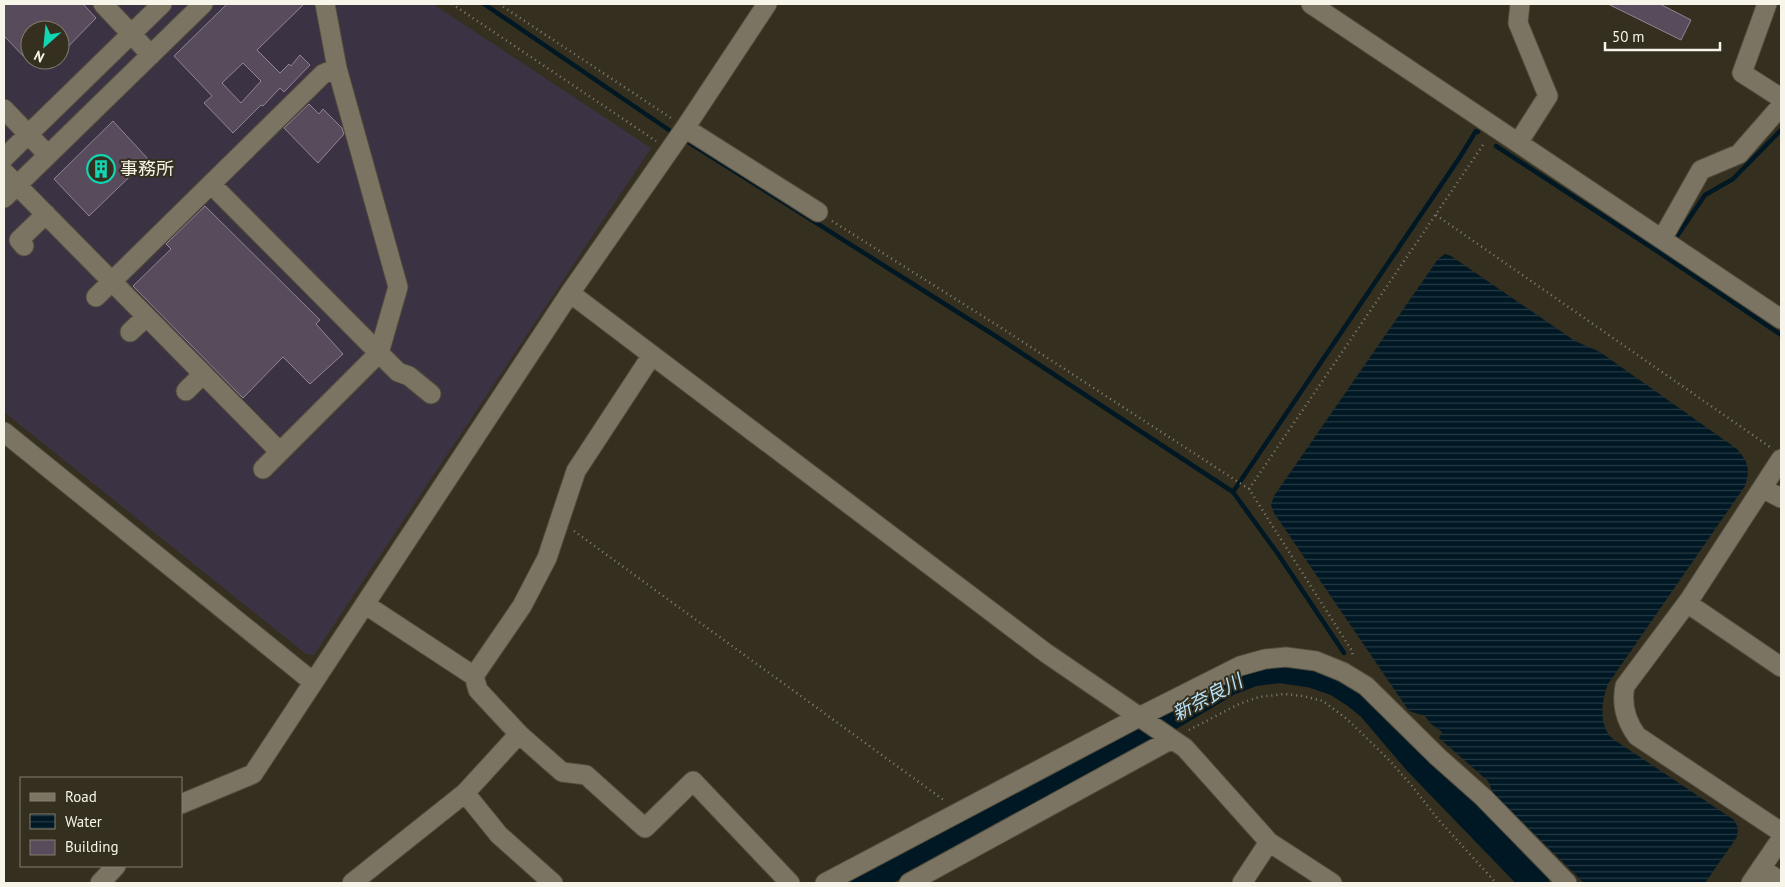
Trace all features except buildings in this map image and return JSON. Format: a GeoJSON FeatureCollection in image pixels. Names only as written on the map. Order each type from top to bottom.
{"type":"FeatureCollection","features":[{"type":"Feature","properties":{"kind":"street"},"geometry":{"type":"LineString","coordinates":[[103,4],[151,55]]}},
{"type":"Feature","properties":{"kind":"street"},"geometry":{"type":"LineString","coordinates":[[4,158],[162,4]]}},
{"type":"Feature","properties":{"kind":"street"},"geometry":{"type":"LineString","coordinates":[[10,191],[203,4]]}},
{"type":"Feature","properties":{"kind":"street"},"geometry":{"type":"LineString","coordinates":[[263,469],[380,353],[398,287],[337,68],[325,4]]}},
{"type":"Feature","properties":{"kind":"street"},"geometry":{"type":"LineString","coordinates":[[182,804],[252,774],[366,605],[570,293],[685,128],[767,4]]}},
{"type":"Feature","properties":{"kind":"street"},"geometry":{"type":"LineString","coordinates":[[1312,4],[1781,319]]}},
{"type":"Feature","properties":{"kind":"street"},"geometry":{"type":"LineString","coordinates":[[1518,143],[1548,96],[1518,23],[1520,4]]}},
{"type":"Feature","properties":{"kind":"street"},"geometry":{"type":"LineString","coordinates":[[1767,4],[1742,73],[1781,98]]}},
{"type":"Feature","properties":{"kind":"street"},"geometry":{"type":"LineString","coordinates":[[96,297],[323,74],[337,68]]}},
{"type":"Feature","properties":{"kind":"street"},"geometry":{"type":"LineString","coordinates":[[1662,239],[1701,170],[1739,154],[1781,106]]}},
{"type":"Feature","properties":{"kind":"street"},"geometry":{"type":"LineString","coordinates":[[4,109],[48,154]]}},
{"type":"Feature","properties":{"kind":"street"},"geometry":{"type":"LineString","coordinates":[[685,128],[818,212]]}},
{"type":"Feature","properties":{"kind":"street"},"geometry":{"type":"LineString","coordinates":[[4,172],[10,191],[46,214],[280,452]]}},
{"type":"Feature","properties":{"kind":"street"},"geometry":{"type":"LineString","coordinates":[[211,184],[398,372],[410,376],[431,394]]}},
{"type":"Feature","properties":{"kind":"street"},"geometry":{"type":"LineString","coordinates":[[24,246],[19,240],[46,214]]}},
{"type":"Feature","properties":{"kind":"street"},"geometry":{"type":"LineString","coordinates":[[570,293],[1046,653],[1185,748],[1269,842],[1332,883]]}},
{"type":"Feature","properties":{"kind":"street"},"geometry":{"type":"LineString","coordinates":[[130,332],[146,316]]}},
{"type":"Feature","properties":{"kind":"street"},"geometry":{"type":"LineString","coordinates":[[474,676],[522,606],[547,558],[576,471],[652,355]]}},
{"type":"Feature","properties":{"kind":"street"},"geometry":{"type":"LineString","coordinates":[[186,391],[203,374]]}},
{"type":"Feature","properties":{"kind":"street"},"geometry":{"type":"LineString","coordinates":[[4,432],[313,682]]}},
{"type":"Feature","properties":{"kind":"street"},"geometry":{"type":"LineString","coordinates":[[1777,454],[1762,488],[1687,603],[1625,686],[1623,696],[1628,724],[1637,736],[1781,832]]}},
{"type":"Feature","properties":{"kind":"street"},"geometry":{"type":"LineString","coordinates":[[1762,488],[1781,498]]}},
{"type":"Feature","properties":{"kind":"street"},"geometry":{"type":"LineString","coordinates":[[1687,603],[1781,667]]}},
{"type":"Feature","properties":{"kind":"street"},"geometry":{"type":"LineString","coordinates":[[366,605],[474,676],[478,690],[519,734],[562,772],[586,775],[645,828],[693,781],[790,883]]}},
{"type":"Feature","properties":{"kind":"street"},"geometry":{"type":"LineString","coordinates":[[825,883],[959,811],[1142,719],[1240,666],[1265,659],[1286,657],[1316,661],[1357,679],[1395,713],[1438,757],[1483,797],[1567,883]]}},
{"type":"Feature","properties":{"kind":"street"},"geometry":{"type":"LineString","coordinates":[[352,883],[465,793],[519,734]]}},
{"type":"Feature","properties":{"kind":"street"},"geometry":{"type":"LineString","coordinates":[[908,883],[1169,737]]}},
{"type":"Feature","properties":{"kind":"street"},"geometry":{"type":"LineString","coordinates":[[465,793],[499,835],[553,883]]}},
{"type":"Feature","properties":{"kind":"street"},"geometry":{"type":"LineString","coordinates":[[1751,883],[1781,839]]}},
{"type":"Feature","properties":{"kind":"street"},"geometry":{"type":"LineString","coordinates":[[1242,883],[1269,842]]}},
{"type":"Feature","properties":{"kind":"street"},"geometry":{"type":"LineString","coordinates":[[100,883],[115,867]]}},
{"type":"Feature","properties":{"kind":"street"},"geometry":{"type":"LineString","coordinates":[[1761,868],[1781,882]]}},
{"type":"Feature","properties":{"kind":"path"},"geometry":{"type":"LineString","coordinates":[[452,4],[670,150]]}},
{"type":"Feature","properties":{"kind":"path"},"geometry":{"type":"LineString","coordinates":[[500,4],[685,128]]}},
{"type":"Feature","properties":{"kind":"path"},"geometry":{"type":"LineString","coordinates":[[1249,489],[1495,128]]}},
{"type":"Feature","properties":{"kind":"path"},"geometry":{"type":"LineString","coordinates":[[818,212],[1003,329],[1249,489],[1352,651],[1357,679]]}},
{"type":"Feature","properties":{"kind":"path"},"geometry":{"type":"LineString","coordinates":[[1436,215],[1777,454]]}},
{"type":"Feature","properties":{"kind":"path"},"geometry":{"type":"LineString","coordinates":[[559,520],[959,811]]}},
{"type":"Feature","properties":{"kind":"path"},"geometry":{"type":"LineString","coordinates":[[1169,737],[1239,704],[1259,697],[1284,694],[1323,701],[1342,715],[1390,761],[1437,818],[1496,883]]}},
{"type":"Feature","properties":{"kind":"shaded area"},"geometry":{"type":"Polygon","coordinates":[[[4,4],[433,4],[651,148],[314,655],[306,654],[4,412],[4,4]]]}},
{"type":"Feature","properties":{"kind":"water"},"geometry":{"type":"Polygon","coordinates":[[[1445,254],[1451,256],[1575,341],[1600,352],[1737,449],[1746,462],[1748,475],[1745,486],[1608,684],[1603,703],[1604,723],[1611,737],[1734,820],[1738,828],[1737,837],[1705,883],[1584,883],[1493,793],[1488,781],[1439,738],[1442,732],[1431,724],[1425,716],[1409,711],[1274,513],[1271,505],[1274,496],[1438,259],[1445,254]]]}},
{"type":"Feature","properties":{"kind":"waterway"},"geometry":{"type":"LineString","coordinates":[[484,4],[669,130]]}},
{"type":"Feature","properties":{"kind":"waterway"},"geometry":{"type":"LineString","coordinates":[[1673,242],[1705,195],[1733,179],[1781,130]]}},
{"type":"Feature","properties":{"kind":"waterway"},"geometry":{"type":"LineString","coordinates":[[1233,492],[1476,131],[1478,132]]}},
{"type":"Feature","properties":{"kind":"waterway"},"geometry":{"type":"LineString","coordinates":[[685,140],[997,337],[1233,492],[1278,554],[1344,653]]}},
{"type":"Feature","properties":{"kind":"waterway"},"geometry":{"type":"LineString","coordinates":[[1496,146],[1781,335]]}},
{"type":"Feature","properties":{"kind":"waterway","name":"新奈良川"},"geometry":{"type":"LineString","coordinates":[[863,883],[1144,732],[1228,682],[1254,672],[1279,669],[1313,674],[1336,682],[1371,707],[1417,761],[1535,883]]}},
{"type":"Feature","properties":{"kind":"waterway"},"geometry":{"type":"LineString","coordinates":[[1531,879],[1542,869]]}},
{"type":"Feature","properties":{"kind":"place","name":"事務所"},"geometry":{"type":"Point","coordinates":[101,169]}}]}
